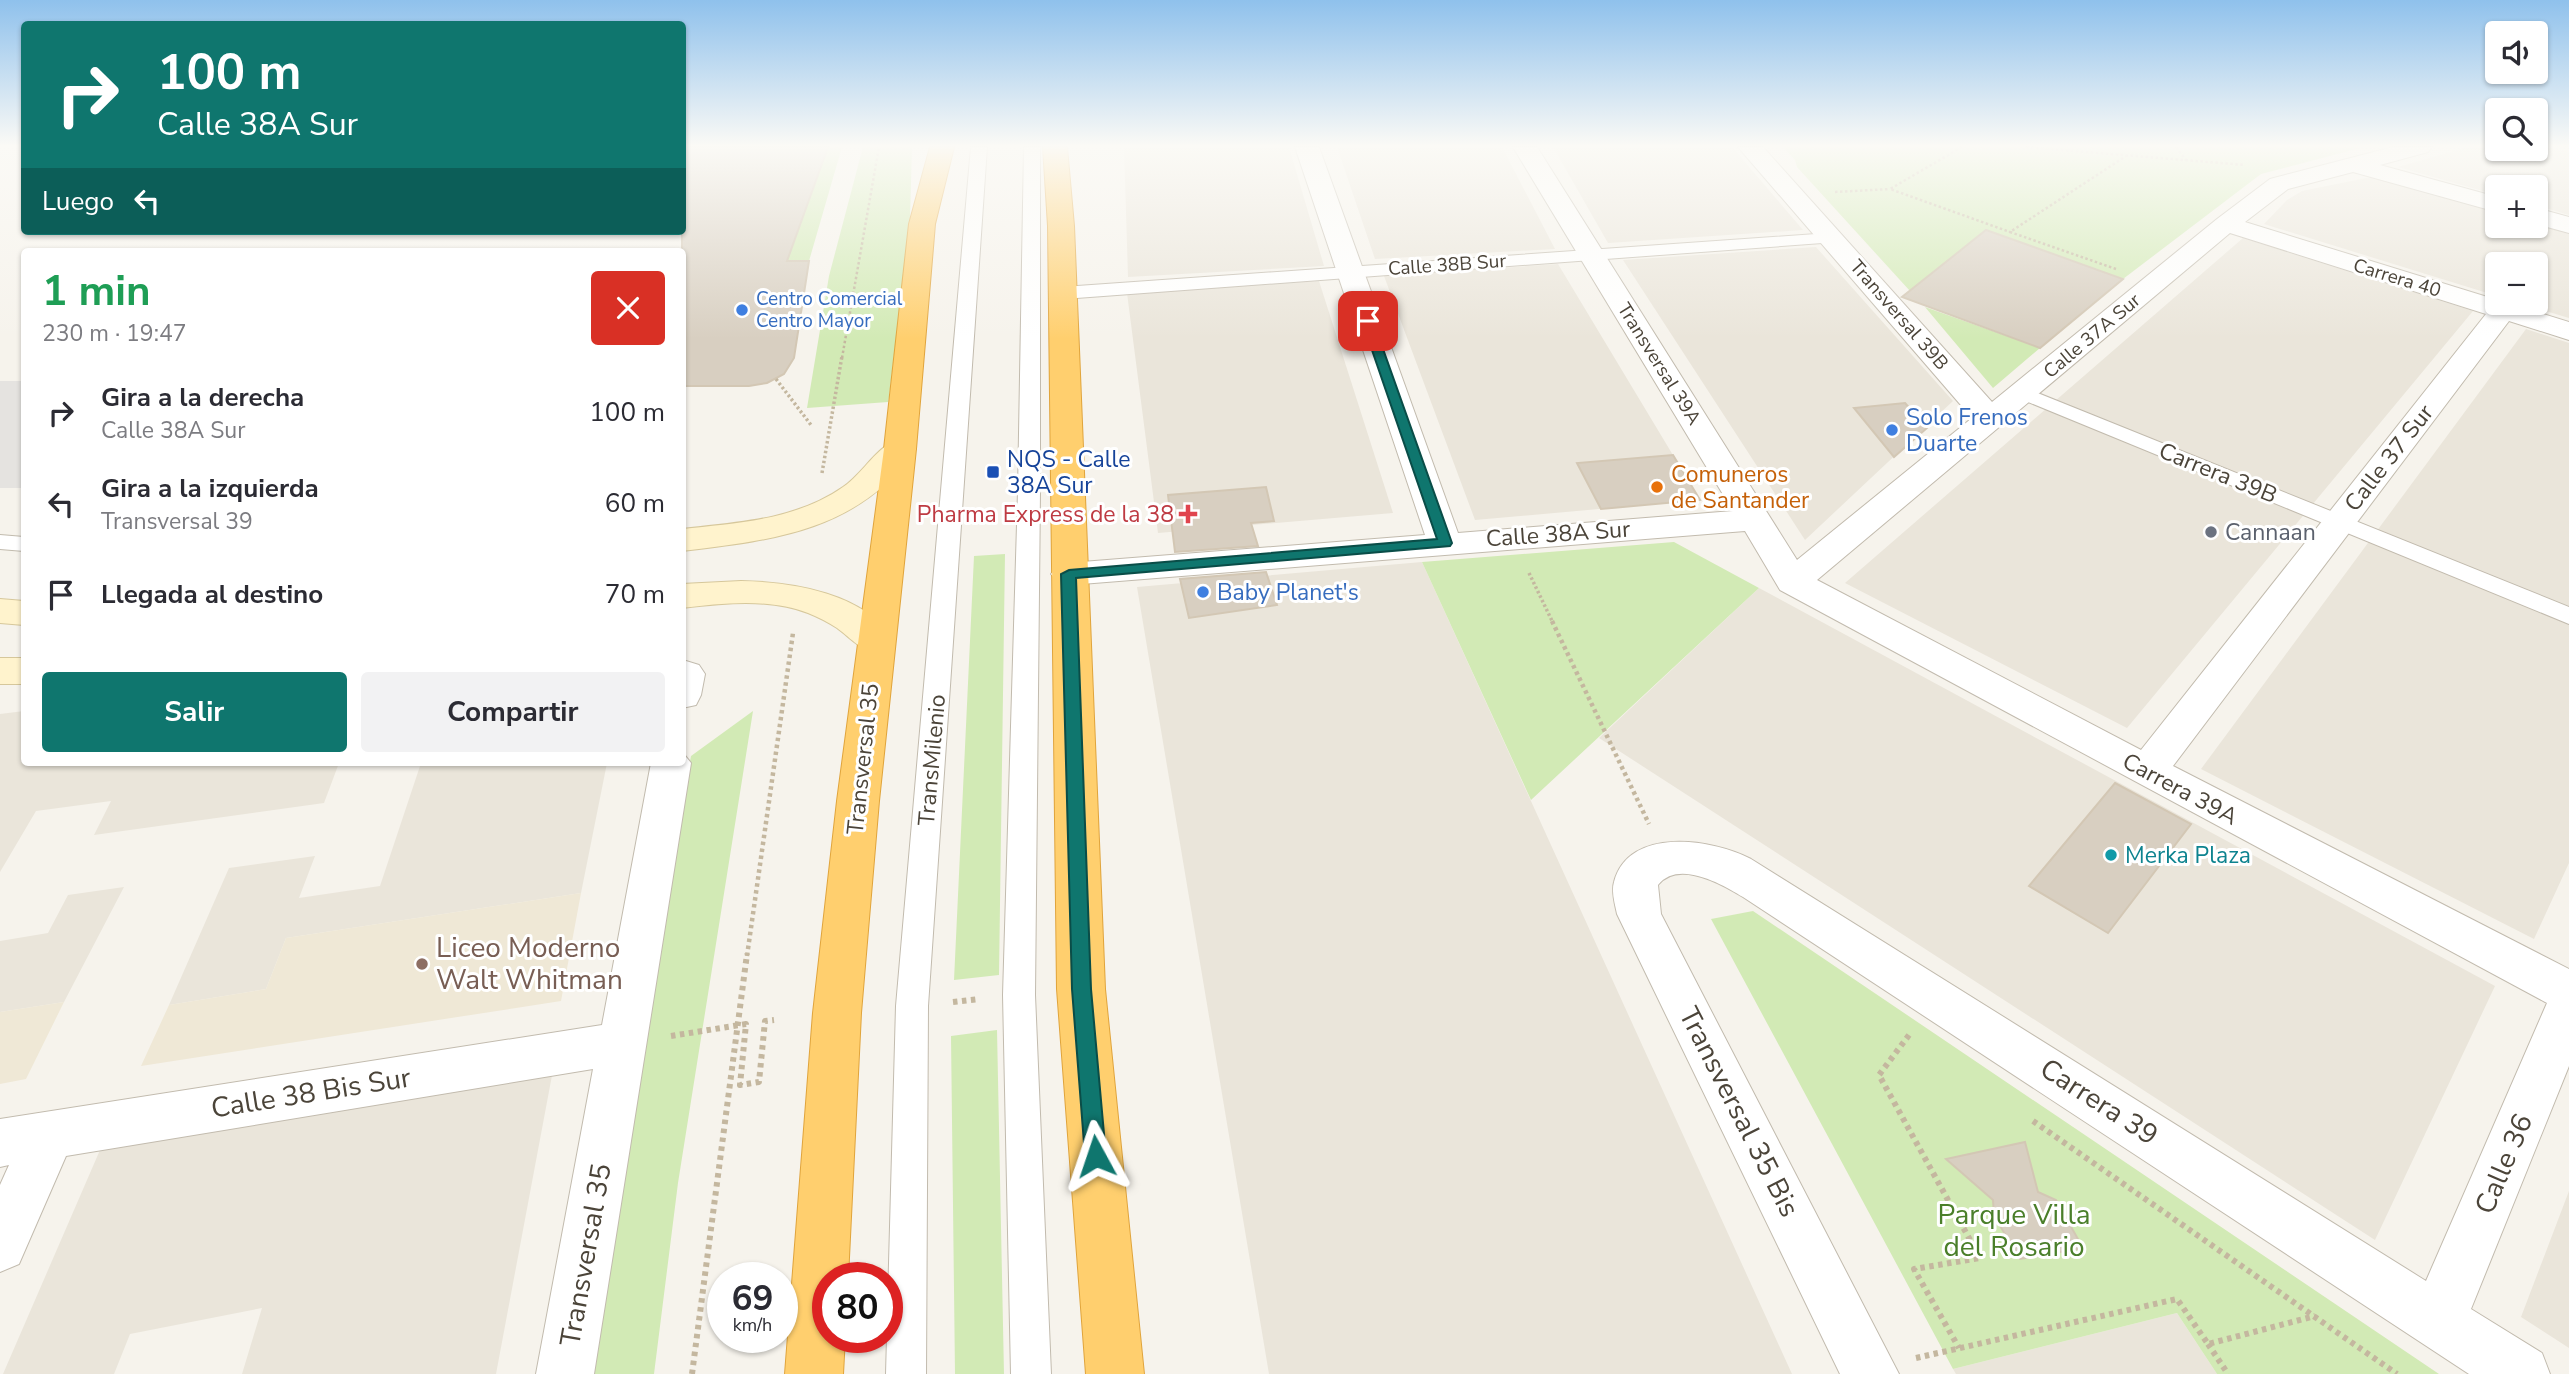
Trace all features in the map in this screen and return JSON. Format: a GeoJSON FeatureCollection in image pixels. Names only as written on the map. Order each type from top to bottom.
{"type":"FeatureCollection","features":[{"type":"Feature","properties":{"kind":"highway"},"geometry":{"type":"LineString","coordinates":[[922,211],[922,224]]}},
{"type":"Feature","properties":{"kind":"highway","name":"Transversal 35"},"geometry":{"type":"LineString","coordinates":[[814,1374],[837,1013],[925,211]]}},
{"type":"Feature","properties":{"kind":"highway"},"geometry":{"type":"LineString","coordinates":[[1060,211],[1081,989],[1115,1374]]}},
{"type":"Feature","properties":{"kind":"highway"},"geometry":{"type":"LineString","coordinates":[[1061,226],[1064,211]]}},
{"type":"Feature","properties":{"kind":"street"},"geometry":{"type":"LineString","coordinates":[[1329,211],[1445,543]]}},
{"type":"Feature","properties":{"kind":"street","name":"Transversal 39A"},"geometry":{"type":"LineString","coordinates":[[1565,211],[1793,582]]}},
{"type":"Feature","properties":{"kind":"street","name":"Transversal 39B"},"geometry":{"type":"LineString","coordinates":[[1807,211],[1991,420]]}},
{"type":"Feature","properties":{"kind":"street","name":"Calle 37A Sur"},"geometry":{"type":"LineString","coordinates":[[1793,582],[2243,211]]}},
{"type":"Feature","properties":{"kind":"street"},"geometry":{"type":"LineString","coordinates":[[2548,219],[2569,225]]}},
{"type":"Feature","properties":{"kind":"street","name":"Carrera 40"},"geometry":{"type":"LineString","coordinates":[[2226,224],[2485,305]]}},
{"type":"Feature","properties":{"kind":"street","name":"Calle 37 Sur"},"geometry":{"type":"LineString","coordinates":[[2147,771],[2500,315]]}},
{"type":"Feature","properties":{"kind":"street","name":"Carrera 40"},"geometry":{"type":"LineString","coordinates":[[2516,315],[2569,331]]}},
{"type":"Feature","properties":{"kind":"street"},"geometry":{"type":"LineString","coordinates":[[686,539],[768,528],[814,515],[852,496],[874,479],[900,449]]}},
{"type":"Feature","properties":{"kind":"street","name":"Calle 38A Sur"},"geometry":{"type":"LineString","coordinates":[[1069,574],[1511,537],[1755,520]]}},
{"type":"Feature","properties":{"kind":"street","name":"Carrera 39A"},"geometry":{"type":"LineString","coordinates":[[1793,582],[2569,992]]}},
{"type":"Feature","properties":{"kind":"street"},"geometry":{"type":"LineString","coordinates":[[686,596],[739,592],[799,598],[840,613],[876,641]]}},
{"type":"Feature","properties":{"kind":"street"},"geometry":{"type":"LineString","coordinates":[[0,611],[21,613]]}},
{"type":"Feature","properties":{"kind":"street"},"geometry":{"type":"LineString","coordinates":[[0,671],[21,671]]}},
{"type":"Feature","properties":{"kind":"street","name":"Transversal 35"},"geometry":{"type":"LineString","coordinates":[[565,1374],[670,766]]}},
{"type":"Feature","properties":{"kind":"street","name":"Carrera 39"},"geometry":{"type":"LineString","coordinates":[[1666,859],[1679,857],[1719,863],[1759,885],[2521,1374]]}},
{"type":"Feature","properties":{"kind":"street","name":"Transversal 35 Bis"},"geometry":{"type":"LineString","coordinates":[[1666,859],[1649,866],[1641,873],[1636,883],[1639,914],[1869,1372]]}},
{"type":"Feature","properties":{"kind":"street","name":"Calle 36"},"geometry":{"type":"LineString","coordinates":[[2438,1320],[2569,1007]]}},
{"type":"Feature","properties":{"kind":"street","name":"Calle 38 Bis Sur"},"geometry":{"type":"LineString","coordinates":[[25,1139],[622,1043]]}},
{"type":"Feature","properties":{"kind":"street"},"geometry":{"type":"LineString","coordinates":[[0,1244],[25,1139]]}},
{"type":"Feature","properties":{"kind":"lane","name":"TransMilenio"},"geometry":{"type":"LineString","coordinates":[[906,1374],[912,1006],[974,211]]}},
{"type":"Feature","properties":{"kind":"lane"},"geometry":{"type":"LineString","coordinates":[[1031,211],[1029,505],[1018,995],[1031,1374]]}},
{"type":"Feature","properties":{"kind":"lane","name":"Calle 38B Sur"},"geometry":{"type":"LineString","coordinates":[[1063,293],[1830,237]]}},
{"type":"Feature","properties":{"kind":"lane","name":"Carrera 39B"},"geometry":{"type":"LineString","coordinates":[[2023,393],[2569,616]]}},
{"type":"Feature","properties":{"kind":"lane"},"geometry":{"type":"LineString","coordinates":[[0,542],[21,544]]}},
{"type":"Feature","properties":{"kind":"path"},"geometry":{"type":"LineString","coordinates":[[830,423],[868,211]]}},
{"type":"Feature","properties":{"kind":"path"},"geometry":{"type":"LineString","coordinates":[[1952,211],[2155,283]]}},
{"type":"Feature","properties":{"kind":"path"},"geometry":{"type":"LineString","coordinates":[[2010,232],[2041,211]]}},
{"type":"Feature","properties":{"kind":"path"},"geometry":{"type":"LineString","coordinates":[[776,379],[811,425]]}},
{"type":"Feature","properties":{"kind":"path"},"geometry":{"type":"LineString","coordinates":[[1511,537],[1666,859]]}},
{"type":"Feature","properties":{"kind":"path"},"geometry":{"type":"LineString","coordinates":[[692,1374],[737,1025],[794,629]]}},
{"type":"Feature","properties":{"kind":"path"},"geometry":{"type":"LineString","coordinates":[[952,1002],[986,999]]}},
{"type":"Feature","properties":{"kind":"path"},"geometry":{"type":"LineString","coordinates":[[622,1043],[746,1024],[740,1085],[759,1082],[765,1021],[774,1020]]}},
{"type":"Feature","properties":{"kind":"path"},"geometry":{"type":"LineString","coordinates":[[1909,1035],[1879,1075],[1980,1258],[1914,1269],[1959,1348]]}},
{"type":"Feature","properties":{"kind":"path"},"geometry":{"type":"LineString","coordinates":[[1869,1372],[1959,1348],[2177,1299],[2228,1374]]}},
{"type":"Feature","properties":{"kind":"path"},"geometry":{"type":"LineString","coordinates":[[2208,1344],[2315,1316]]}},
{"type":"Feature","properties":{"kind":"shaded area"},"geometry":{"type":"Polygon","coordinates":[[[1126,211],[1308,211],[1324,266],[1128,277],[1126,211]]]}},
{"type":"Feature","properties":{"kind":"shaded area"},"geometry":{"type":"Polygon","coordinates":[[[1359,211],[1535,211],[1555,249],[1375,259],[1359,211]]]}},
{"type":"Feature","properties":{"kind":"shaded area"},"geometry":{"type":"Polygon","coordinates":[[[1590,211],[1787,211],[1803,230],[1608,243],[1590,211]]]}},
{"type":"Feature","properties":{"kind":"shaded area"},"geometry":{"type":"Polygon","coordinates":[[[2276,211],[2485,211],[2485,238],[2548,238],[2548,228],[2569,234],[2569,318],[2548,312],[2548,252],[2485,252],[2485,292],[2264,224],[2276,211]]]}},
{"type":"Feature","properties":{"kind":"shaded area"},"geometry":{"type":"Polygon","coordinates":[[[2243,238],[2473,311],[2127,728],[1845,583],[2243,238]]]}},
{"type":"Feature","properties":{"kind":"shaded area"},"geometry":{"type":"Polygon","coordinates":[[[1816,247],[1953,401],[1805,540],[1623,260],[1816,247]]]}},
{"type":"Feature","properties":{"kind":"shaded area"},"geometry":{"type":"Polygon","coordinates":[[[1558,264],[1700,500],[1475,520],[1384,276],[1558,264]]]}},
{"type":"Feature","properties":{"kind":"shaded area"},"geometry":{"type":"Polygon","coordinates":[[[1319,281],[1393,513],[1158,533],[1127,293],[1319,281]]]}},
{"type":"Feature","properties":{"kind":"shaded area"},"geometry":{"type":"Polygon","coordinates":[[[2526,329],[2569,343],[2569,863],[2534,939],[2201,769],[2526,329]]]}},
{"type":"Feature","properties":{"kind":"shaded area"},"geometry":{"type":"Polygon","coordinates":[[[0,381],[21,381],[21,488],[0,488],[0,381]]]}},
{"type":"Feature","properties":{"kind":"shaded area"},"geometry":{"type":"Polygon","coordinates":[[[1422,562],[1792,1374],[1269,1374],[1137,587],[1422,562]]]}},
{"type":"Feature","properties":{"kind":"shaded area"},"geometry":{"type":"Polygon","coordinates":[[[1759,588],[2495,986],[2375,1240],[1599,738],[1759,588]]]}},
{"type":"Feature","properties":{"kind":"shaded area"},"geometry":{"type":"Polygon","coordinates":[[[21,711],[21,766],[338,766],[324,803],[94,835],[111,801],[36,811],[0,872],[0,714],[21,711]]]}},
{"type":"Feature","properties":{"kind":"shaded area"},"geometry":{"type":"Polygon","coordinates":[[[420,766],[606,766],[581,893],[286,938],[266,989],[169,1005],[229,868],[315,856],[299,898],[380,886],[420,766]]]}},
{"type":"Feature","properties":{"kind":"shaded area"},"geometry":{"type":"Polygon","coordinates":[[[124,887],[64,1002],[0,1012],[0,941],[48,933],[68,895],[124,887]]]}},
{"type":"Feature","properties":{"kind":"shaded area","name":"Liceo Moderno Walt Whitman"},"geometry":{"type":"Polygon","coordinates":[[[581,893],[561,1001],[141,1066],[169,1005],[266,989],[286,938],[581,893]]]}},
{"type":"Feature","properties":{"kind":"shaded area"},"geometry":{"type":"Polygon","coordinates":[[[64,1002],[26,1079],[0,1084],[0,1012],[64,1002]]]}},
{"type":"Feature","properties":{"kind":"shaded area"},"geometry":{"type":"Polygon","coordinates":[[[553,1070],[496,1374],[242,1374],[262,1308],[130,1334],[114,1374],[3,1374],[100,1150],[553,1070]]]}},
{"type":"Feature","properties":{"kind":"shaded area"},"geometry":{"type":"Polygon","coordinates":[[[2569,1191],[2569,1348],[2521,1317],[2569,1191]]]}},
{"type":"Feature","properties":{"kind":"shaded area"},"geometry":{"type":"Polygon","coordinates":[[[2177,1313],[2217,1374],[1956,1374],[1953,1369],[2177,1313]]]}},
{"type":"Feature","properties":{"kind":"green space"},"geometry":{"type":"Polygon","coordinates":[[[805,211],[823,211],[809,261],[787,261],[805,211]]]}},
{"type":"Feature","properties":{"kind":"green space"},"geometry":{"type":"Polygon","coordinates":[[[846,211],[910,211],[888,402],[807,408],[829,276],[846,211]]]}},
{"type":"Feature","properties":{"kind":"green space"},"geometry":{"type":"Polygon","coordinates":[[[1837,211],[2212,211],[2123,279],[1986,230],[1910,291],[1837,211]]]}},
{"type":"Feature","properties":{"kind":"green space"},"geometry":{"type":"Polygon","coordinates":[[[1925,307],[2040,348],[1993,388],[1925,307]]]}},
{"type":"Feature","properties":{"kind":"green space"},"geometry":{"type":"Polygon","coordinates":[[[1674,542],[1759,588],[1531,800],[1422,562],[1674,542]]]}},
{"type":"Feature","properties":{"kind":"green space"},"geometry":{"type":"Polygon","coordinates":[[[1005,554],[999,975],[954,980],[974,556],[1005,554]]]}},
{"type":"Feature","properties":{"kind":"green space"},"geometry":{"type":"Polygon","coordinates":[[[753,711],[678,1183],[654,1374],[586,1374],[691,756],[753,711]]]}},
{"type":"Feature","properties":{"kind":"green space","name":"Parque Villa del Rosario"},"geometry":{"type":"Polygon","coordinates":[[[1753,911],[2439,1374],[2217,1374],[2177,1313],[1953,1369],[1711,919],[1753,911]]]}},
{"type":"Feature","properties":{"kind":"green space"},"geometry":{"type":"Polygon","coordinates":[[[997,1030],[1004,1374],[955,1374],[951,1036],[997,1030]]]}},
{"type":"Feature","properties":{"kind":"building"},"geometry":{"type":"Polygon","coordinates":[[[686,211],[805,211],[787,261],[809,261],[794,358],[784,374],[767,383],[749,386],[686,386],[686,248],[682,248],[682,235],[686,235],[686,211]]]}},
{"type":"Feature","properties":{"kind":"building"},"geometry":{"type":"Polygon","coordinates":[[[1986,230],[2123,279],[2040,348],[1902,297],[1986,230]]]}},
{"type":"Feature","properties":{"kind":"building"},"geometry":{"type":"Polygon","coordinates":[[[1905,403],[1927,428],[1894,457],[1854,408],[1905,403]]]}},
{"type":"Feature","properties":{"kind":"building"},"geometry":{"type":"Polygon","coordinates":[[[1673,455],[1700,500],[1601,509],[1577,463],[1673,455]]]}},
{"type":"Feature","properties":{"kind":"building"},"geometry":{"type":"Polygon","coordinates":[[[1266,487],[1274,521],[1251,523],[1258,546],[1175,552],[1168,495],[1266,487]]]}},
{"type":"Feature","properties":{"kind":"building"},"geometry":{"type":"Polygon","coordinates":[[[1266,572],[1277,605],[1189,618],[1180,579],[1266,572]]]}},
{"type":"Feature","properties":{"kind":"building","name":"Merka Plaza"},"geometry":{"type":"Polygon","coordinates":[[[2115,783],[2191,824],[2108,933],[2029,886],[2115,783]]]}},
{"type":"Feature","properties":{"kind":"building"},"geometry":{"type":"Polygon","coordinates":[[[2025,1142],[2038,1192],[2056,1200],[2083,1248],[2020,1259],[1994,1216],[1993,1200],[1946,1159],[2025,1142]]]}},
{"type":"Feature","properties":{"kind":"place","name":"Centro Comercial Centro Mayor"},"geometry":{"type":"Point","coordinates":[742,310]}},
{"type":"Feature","properties":{"kind":"place","name":"Solo Frenos Duarte"},"geometry":{"type":"Point","coordinates":[1892,430]}},
{"type":"Feature","properties":{"kind":"place","name":"NQS - Calle 38A Sur"},"geometry":{"type":"Point","coordinates":[993,472]}},
{"type":"Feature","properties":{"kind":"place","name":"Comuneros de Santander"},"geometry":{"type":"Point","coordinates":[1657,487]}},
{"type":"Feature","properties":{"kind":"place","name":"Pharma Express de la 38"},"geometry":{"type":"Point","coordinates":[1188,514]}},
{"type":"Feature","properties":{"kind":"place","name":"Cannaan"},"geometry":{"type":"Point","coordinates":[2211,532]}},
{"type":"Feature","properties":{"kind":"place","name":"Baby Planet's"},"geometry":{"type":"Point","coordinates":[1203,592]}},
{"type":"Feature","properties":{"kind":"place","name":"Merka Plaza"},"geometry":{"type":"Point","coordinates":[2111,855]}},
{"type":"Feature","properties":{"kind":"place","name":"Liceo Moderno Walt Whitman"},"geometry":{"type":"Point","coordinates":[422,964]}},
{"type":"Feature","properties":{"kind":"route"},"geometry":{"type":"LineString","coordinates":[[1096,1156],[1081,989],[1069,574],[1445,543],[1368,321]]}}]}
